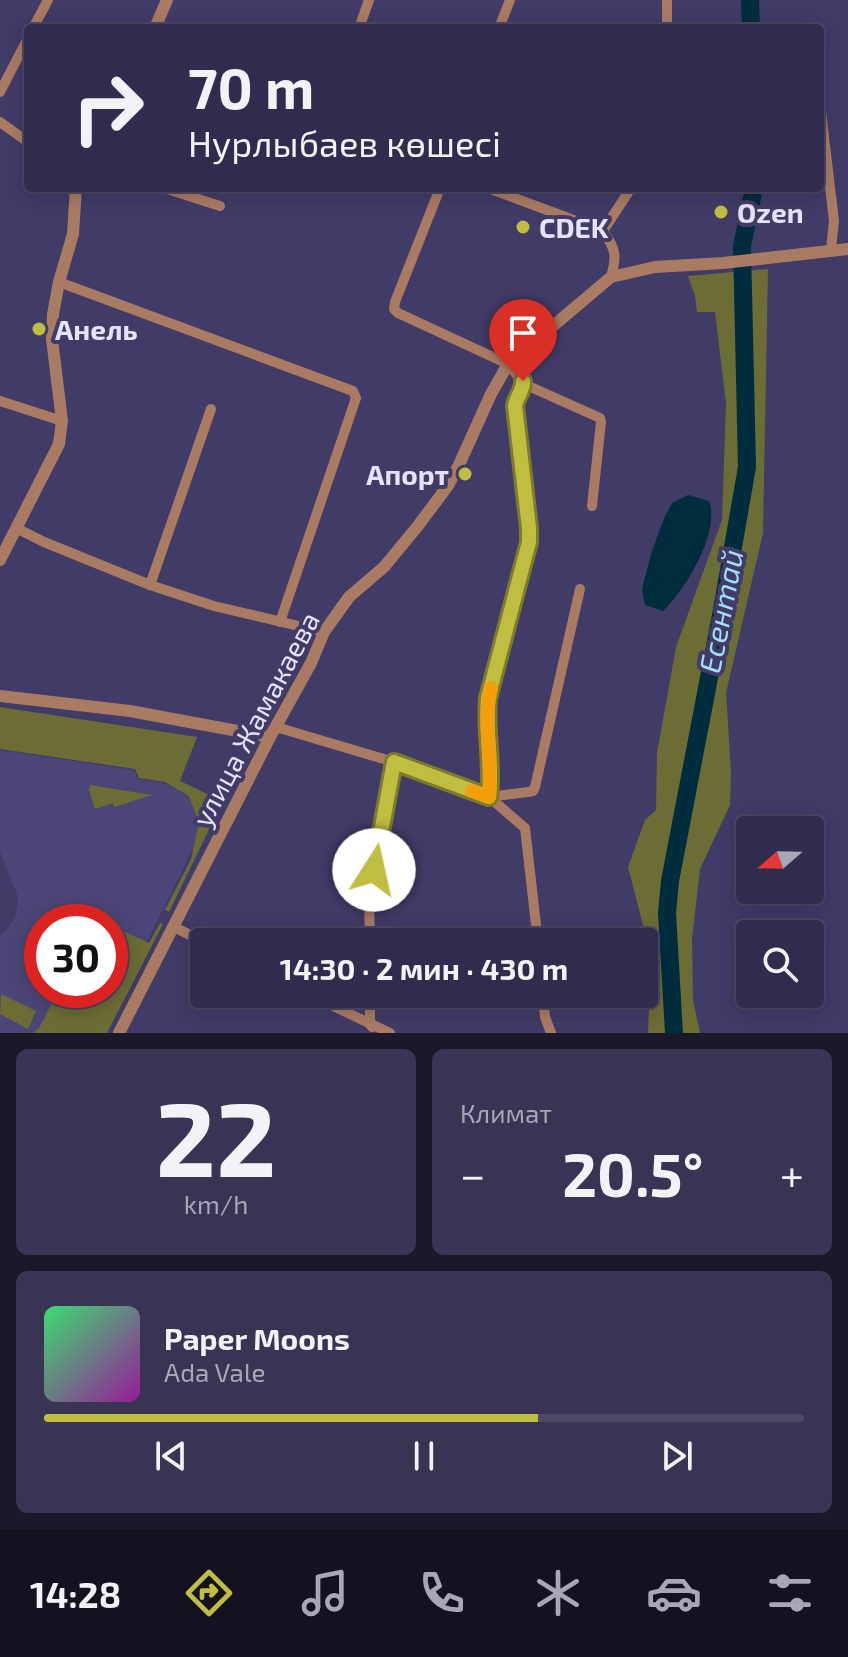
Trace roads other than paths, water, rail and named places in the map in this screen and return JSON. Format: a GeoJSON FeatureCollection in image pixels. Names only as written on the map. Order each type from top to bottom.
{"type":"FeatureCollection","features":[{"type":"Feature","properties":{"kind":"street"},"geometry":{"type":"LineString","coordinates":[[35,24],[48,0]]}},
{"type":"Feature","properties":{"kind":"street"},"geometry":{"type":"LineString","coordinates":[[157,24],[167,0]]}},
{"type":"Feature","properties":{"kind":"street"},"geometry":{"type":"LineString","coordinates":[[355,0],[368,2],[360,24]]}},
{"type":"Feature","properties":{"kind":"street"},"geometry":{"type":"LineString","coordinates":[[501,24],[510,0]]}},
{"type":"Feature","properties":{"kind":"street"},"geometry":{"type":"LineString","coordinates":[[667,0],[667,24]]}},
{"type":"Feature","properties":{"kind":"street"},"geometry":{"type":"LineString","coordinates":[[0,92],[24,46]]}},
{"type":"Feature","properties":{"kind":"street"},"geometry":{"type":"LineString","coordinates":[[0,122],[24,139]]}},
{"type":"Feature","properties":{"kind":"street"},"geometry":{"type":"LineString","coordinates":[[824,137],[834,221],[831,249]]}},
{"type":"Feature","properties":{"kind":"street"},"geometry":{"type":"LineString","coordinates":[[0,560],[59,444],[62,421],[52,339],[53,314],[73,234],[76,192]]}},
{"type":"Feature","properties":{"kind":"street"},"geometry":{"type":"LineString","coordinates":[[176,192],[220,206]]}},
{"type":"Feature","properties":{"kind":"street"},"geometry":{"type":"LineString","coordinates":[[438,192],[394,309],[508,364],[523,382],[597,416],[601,420],[592,506]]}},
{"type":"Feature","properties":{"kind":"street"},"geometry":{"type":"LineString","coordinates":[[499,192],[603,231],[613,244],[616,260],[611,277]]}},
{"type":"Feature","properties":{"kind":"street"},"geometry":{"type":"LineString","coordinates":[[603,231],[628,192]]}},
{"type":"Feature","properties":{"kind":"street"},"geometry":{"type":"LineString","coordinates":[[508,364],[611,277],[655,267],[848,249]]}},
{"type":"Feature","properties":{"kind":"street"},"geometry":{"type":"LineString","coordinates":[[59,282],[356,394],[280,622]]}},
{"type":"Feature","properties":{"kind":"street","name":"улица Жамакаева"},"geometry":{"type":"LineString","coordinates":[[119,1033],[311,663],[324,632],[349,597],[384,567],[447,487],[508,364]]}},
{"type":"Feature","properties":{"kind":"street"},"geometry":{"type":"LineString","coordinates":[[489,797],[488,698],[529,542],[515,406],[523,382]]}},
{"type":"Feature","properties":{"kind":"street"},"geometry":{"type":"LineString","coordinates":[[1,402],[62,421]]}},
{"type":"Feature","properties":{"kind":"street"},"geometry":{"type":"LineString","coordinates":[[150,585],[211,409]]}},
{"type":"Feature","properties":{"kind":"street"},"geometry":{"type":"LineString","coordinates":[[16,528],[150,585],[214,606],[324,632]]}},
{"type":"Feature","properties":{"kind":"street"},"geometry":{"type":"LineString","coordinates":[[489,797],[528,792],[535,787],[580,589]]}},
{"type":"Feature","properties":{"kind":"street"},"geometry":{"type":"LineString","coordinates":[[0,696],[273,732],[394,762],[489,797],[523,825],[526,832],[536,928]]}},
{"type":"Feature","properties":{"kind":"street"},"geometry":{"type":"LineString","coordinates":[[370,928],[369,896],[394,762]]}},
{"type":"Feature","properties":{"kind":"street"},"geometry":{"type":"LineString","coordinates":[[174,927],[190,935]]}},
{"type":"Feature","properties":{"kind":"street"},"geometry":{"type":"LineString","coordinates":[[334,1008],[373,1029],[390,1033]]}},
{"type":"Feature","properties":{"kind":"street"},"geometry":{"type":"LineString","coordinates":[[371,1008],[373,1029]]}},
{"type":"Feature","properties":{"kind":"street"},"geometry":{"type":"LineString","coordinates":[[544,1008],[551,1033]]}},
{"type":"Feature","properties":{"kind":"water"},"geometry":{"type":"Polygon","coordinates":[[[688,495],[709,501],[710,528],[699,560],[681,590],[663,611],[645,605],[642,589],[664,518],[672,503],[688,495]]]}},
{"type":"Feature","properties":{"kind":"waterway","name":"Есентай"},"geometry":{"type":"LineString","coordinates":[[750,0],[751,24]]}},
{"type":"Feature","properties":{"kind":"waterway","name":"Есентай"},"geometry":{"type":"LineString","coordinates":[[674,1033],[667,913],[670,881],[747,467],[742,246],[753,192]]}},
{"type":"Feature","properties":{"kind":"place","name":"Ozen"},"geometry":{"type":"Point","coordinates":[721,212]}},
{"type":"Feature","properties":{"kind":"place","name":"CDEK"},"geometry":{"type":"Point","coordinates":[523,227]}},
{"type":"Feature","properties":{"kind":"place","name":"Анель"},"geometry":{"type":"Point","coordinates":[39,329]}},
{"type":"Feature","properties":{"kind":"place","name":"Апорт"},"geometry":{"type":"Point","coordinates":[465,474]}}]}
